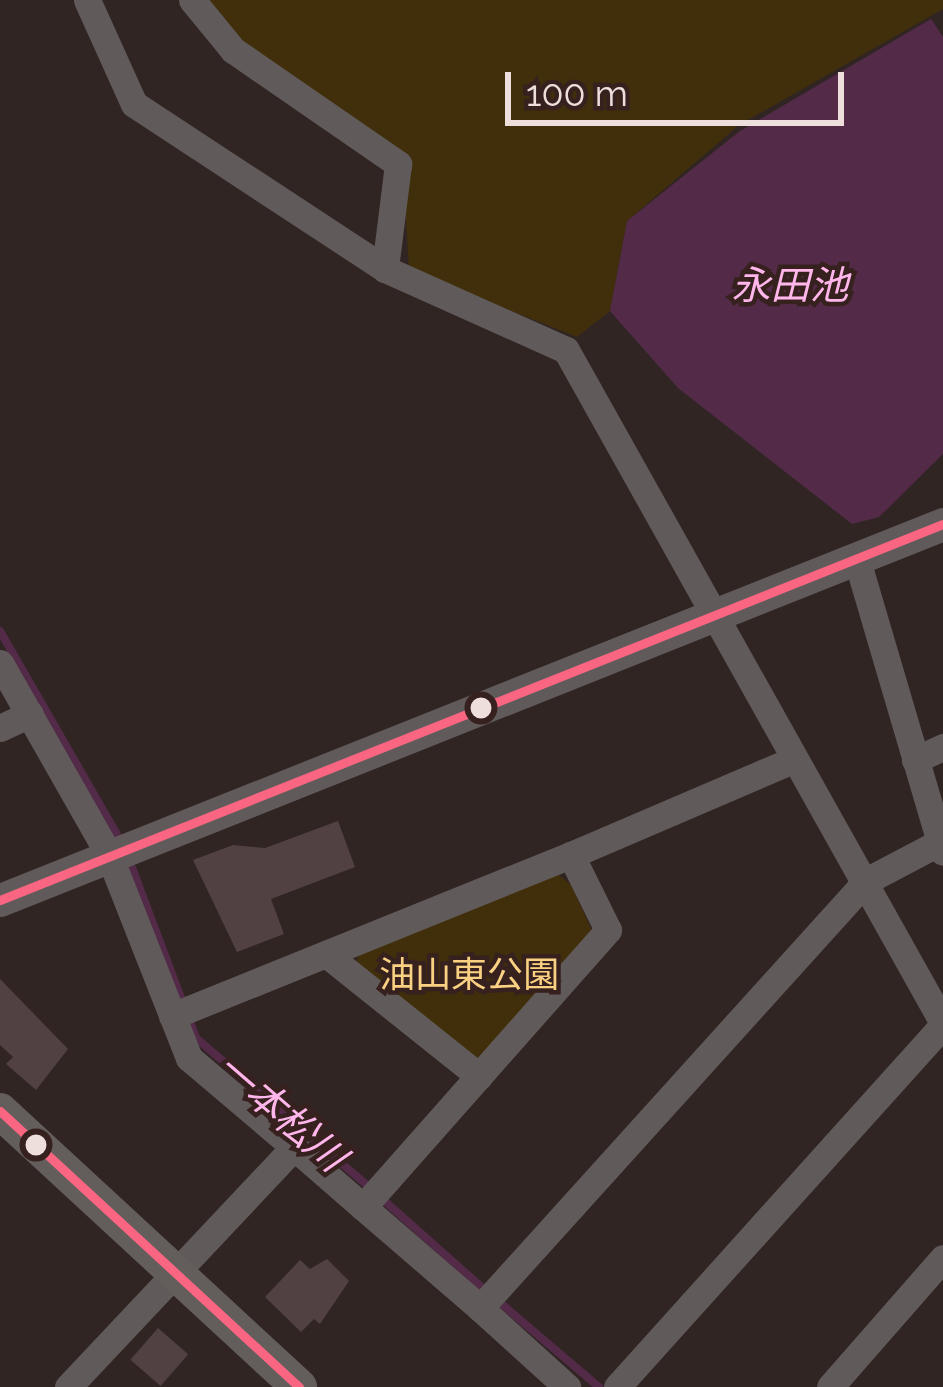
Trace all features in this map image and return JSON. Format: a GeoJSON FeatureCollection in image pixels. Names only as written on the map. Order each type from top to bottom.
{"type":"FeatureCollection","features":[{"type":"Feature","properties":{"kind":"main road"},"geometry":{"type":"LineString","coordinates":[[0,1112],[299,1387]]}},
{"type":"Feature","properties":{"kind":"street"},"geometry":{"type":"LineString","coordinates":[[87,0],[134,104],[385,269],[566,350],[943,1024],[617,1387]]}},
{"type":"Feature","properties":{"kind":"street"},"geometry":{"type":"LineString","coordinates":[[193,0],[233,50],[398,164],[385,269]]}},
{"type":"Feature","properties":{"kind":"street"},"geometry":{"type":"LineString","coordinates":[[0,899],[943,524]]}},
{"type":"Feature","properties":{"kind":"street"},"geometry":{"type":"LineString","coordinates":[[487,1300],[866,881],[941,847],[857,560]]}},
{"type":"Feature","properties":{"kind":"street"},"geometry":{"type":"LineString","coordinates":[[0,663],[123,851],[183,1012],[189,1058],[294,1147],[371,1198],[487,1300],[567,1387]]}},
{"type":"Feature","properties":{"kind":"street"},"geometry":{"type":"LineString","coordinates":[[0,728],[30,714]]}},
{"type":"Feature","properties":{"kind":"street"},"geometry":{"type":"LineString","coordinates":[[916,760],[943,747]]}},
{"type":"Feature","properties":{"kind":"street"},"geometry":{"type":"LineString","coordinates":[[183,1012],[793,760]]}},
{"type":"Feature","properties":{"kind":"street"},"geometry":{"type":"LineString","coordinates":[[371,1198],[608,930],[571,855]]}},
{"type":"Feature","properties":{"kind":"street"},"geometry":{"type":"LineString","coordinates":[[326,954],[479,1076]]}},
{"type":"Feature","properties":{"kind":"street"},"geometry":{"type":"LineString","coordinates":[[68,1387],[294,1147]]}},
{"type":"Feature","properties":{"kind":"street"},"geometry":{"type":"LineString","coordinates":[[830,1387],[943,1258]]}},
{"type":"Feature","properties":{"kind":"green space"},"geometry":{"type":"Polygon","coordinates":[[[202,0],[943,0],[943,9],[739,125],[627,221],[610,311],[577,337],[409,270],[403,167],[242,44],[202,0]]]}},
{"type":"Feature","properties":{"kind":"green space","name":"油山東公園"},"geometry":{"type":"Polygon","coordinates":[[[554,871],[571,885],[594,935],[478,1058],[467,1061],[356,965],[359,951],[554,871]]]}},
{"type":"Feature","properties":{"kind":"water","name":"永田池"},"geometry":{"type":"Polygon","coordinates":[[[931,19],[943,37],[943,454],[879,517],[852,524],[678,388],[610,311],[627,221],[740,131],[931,19]]]}},
{"type":"Feature","properties":{"kind":"building"},"geometry":{"type":"Polygon","coordinates":[[[338,821],[355,867],[271,899],[284,934],[237,952],[193,860],[233,845],[265,848],[338,821]]]}},
{"type":"Feature","properties":{"kind":"building"},"geometry":{"type":"Polygon","coordinates":[[[0,979],[68,1049],[36,1090],[6,1064],[13,1057],[0,1045],[0,979]]]}},
{"type":"Feature","properties":{"kind":"building"},"geometry":{"type":"Polygon","coordinates":[[[327,1259],[349,1281],[320,1324],[314,1319],[301,1332],[265,1297],[300,1260],[310,1269],[327,1259]]]}},
{"type":"Feature","properties":{"kind":"building"},"geometry":{"type":"Polygon","coordinates":[[[158,1328],[188,1354],[161,1386],[130,1360],[158,1328]]]}},
{"type":"Feature","properties":{"kind":"waterway","name":"一本松川"},"geometry":{"type":"LineString","coordinates":[[0,631],[122,843]]}},
{"type":"Feature","properties":{"kind":"waterway","name":"一本松川"},"geometry":{"type":"LineString","coordinates":[[128,857],[196,1038],[369,1187]]}},
{"type":"Feature","properties":{"kind":"waterway","name":"一本松川"},"geometry":{"type":"LineString","coordinates":[[380,1197],[486,1291]]}},
{"type":"Feature","properties":{"kind":"waterway","name":"一本松川"},"geometry":{"type":"LineString","coordinates":[[497,1300],[599,1387]]}},
{"type":"Feature","properties":{"kind":"transit line"},"geometry":{"type":"LineString","coordinates":[[0,900],[943,524]]}},
{"type":"Feature","properties":{"kind":"transit line"},"geometry":{"type":"LineString","coordinates":[[0,1111],[299,1387]]}}]}
